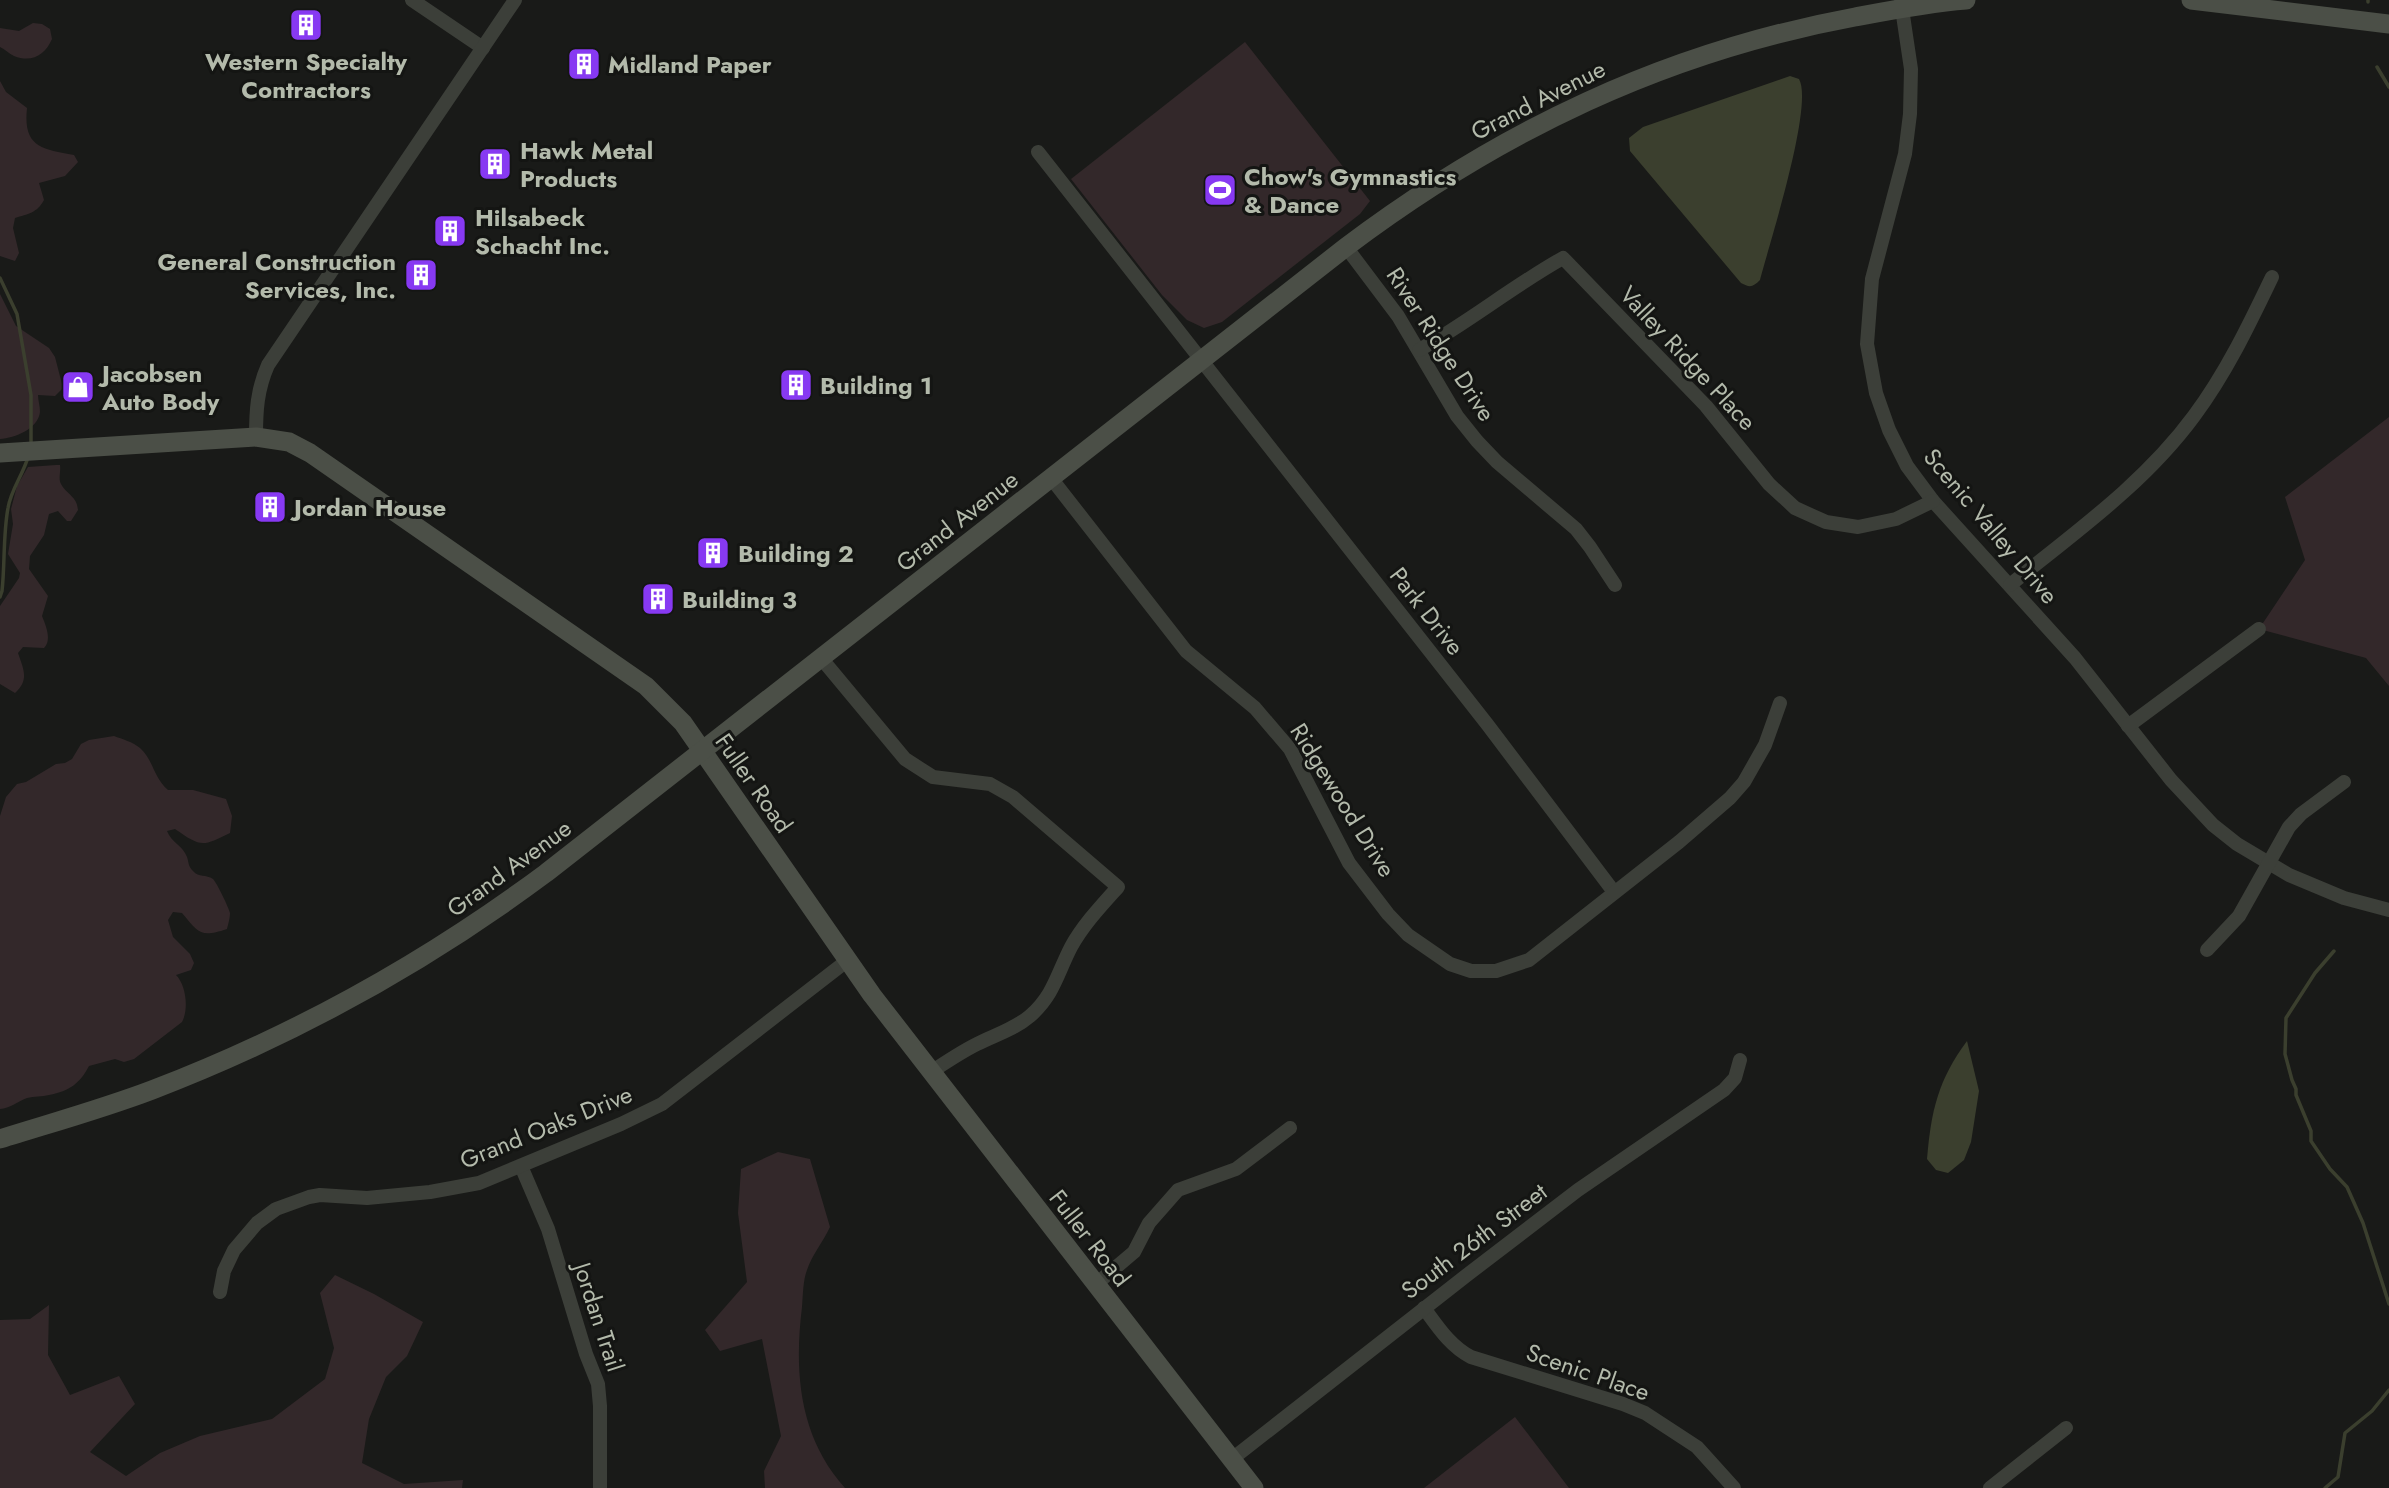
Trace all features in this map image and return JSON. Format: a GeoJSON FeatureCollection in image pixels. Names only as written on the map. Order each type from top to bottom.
{"type":"FeatureCollection","features":[{"type":"Feature","properties":{"kind":"main road","name":"Grand Avenue"},"geometry":{"type":"LineString","coordinates":[[0,1139],[151,1090],[257,1045],[358,995],[458,936],[520,893],[1346,247],[1396,209],[1464,165],[1525,131],[1615,88],[1711,52],[1800,27],[1901,4],[1966,0]]}},
{"type":"Feature","properties":{"kind":"main road"},"geometry":{"type":"LineString","coordinates":[[2191,0],[2389,23]]}},
{"type":"Feature","properties":{"kind":"main road","name":"Fuller Road"},"geometry":{"type":"LineString","coordinates":[[3,453],[256,437],[289,442],[310,453],[646,686],[682,723],[848,960],[931,1072],[1252,1488]]}},
{"type":"Feature","properties":{"kind":"street"},"geometry":{"type":"LineString","coordinates":[[412,0],[483,48]]}},
{"type":"Feature","properties":{"kind":"street"},"geometry":{"type":"LineString","coordinates":[[256,437],[256,401],[268,365],[515,0]]}},
{"type":"Feature","properties":{"kind":"street","name":"Scenic Valley Drive"},"geometry":{"type":"LineString","coordinates":[[1901,4],[1911,69],[1910,114],[1905,155],[1872,279],[1867,344],[1876,393],[1889,430],[1907,466],[1933,501],[2075,658],[2191,804],[2237,844],[2269,865],[2327,891],[2389,910]]}},
{"type":"Feature","properties":{"kind":"street","name":"Park Drive"},"geometry":{"type":"LineString","coordinates":[[1038,152],[1487,724],[1614,892]]}},
{"type":"Feature","properties":{"kind":"street","name":"River Ridge Drive"},"geometry":{"type":"LineString","coordinates":[[1346,247],[1398,316],[1457,416],[1497,462],[1576,529],[1615,585]]}},
{"type":"Feature","properties":{"kind":"street","name":"Valley Ridge Place"},"geometry":{"type":"LineString","coordinates":[[1419,350],[1470,320],[1514,286],[1563,258],[1706,405],[1769,484],[1795,508],[1826,522],[1858,527],[1896,519],[1933,501]]}},
{"type":"Feature","properties":{"kind":"street"},"geometry":{"type":"LineString","coordinates":[[2010,584],[2136,481],[2192,419],[2239,345],[2272,277]]}},
{"type":"Feature","properties":{"kind":"street","name":"Ridgewood Drive"},"geometry":{"type":"LineString","coordinates":[[1051,478],[1186,651],[1255,708],[1290,749],[1349,863],[1388,914],[1408,935],[1450,964],[1471,971],[1496,971],[1529,960],[1730,799],[1755,765],[1780,703]]}},
{"type":"Feature","properties":{"kind":"street"},"geometry":{"type":"LineString","coordinates":[[2128,726],[2259,629]]}},
{"type":"Feature","properties":{"kind":"street"},"geometry":{"type":"LineString","coordinates":[[821,658],[905,759],[933,776],[990,784],[1013,796],[1118,887],[1078,935],[1047,999],[1031,1015],[954,1056],[931,1072]]}},
{"type":"Feature","properties":{"kind":"street"},"geometry":{"type":"LineString","coordinates":[[2207,950],[2239,916],[2283,836],[2301,814],[2344,782]]}},
{"type":"Feature","properties":{"kind":"street","name":"Grand Oaks Drive"},"geometry":{"type":"LineString","coordinates":[[220,1292],[224,1271],[234,1250],[248,1231],[286,1204],[320,1195],[367,1198],[430,1192],[479,1183],[649,1112],[848,960]]}},
{"type":"Feature","properties":{"kind":"street","name":"South 26th Street"},"geometry":{"type":"LineString","coordinates":[[1232,1459],[1578,1191],[1724,1090],[1735,1077],[1740,1060]]}},
{"type":"Feature","properties":{"kind":"street"},"geometry":{"type":"LineString","coordinates":[[1095,1284],[1134,1252],[1149,1223],[1178,1190],[1236,1169],[1290,1128]]}},
{"type":"Feature","properties":{"kind":"street","name":"Jordan Trail"},"geometry":{"type":"LineString","coordinates":[[521,1166],[548,1229],[586,1354],[598,1384],[600,1488]]}},
{"type":"Feature","properties":{"kind":"street","name":"Scenic Place"},"geometry":{"type":"LineString","coordinates":[[1424,1308],[1447,1338],[1460,1351],[1471,1357],[1623,1404],[1665,1424],[1697,1447],[1734,1488]]}},
{"type":"Feature","properties":{"kind":"street"},"geometry":{"type":"LineString","coordinates":[[1990,1488],[2066,1428]]}},
{"type":"Feature","properties":{"kind":"shaded area"},"geometry":{"type":"Polygon","coordinates":[[[33,23],[50,29],[52,39],[42,53],[27,59],[12,55],[0,47],[0,28],[19,31],[33,23]]]}},
{"type":"Feature","properties":{"kind":"shaded area","name":"Chow's Gymnastics & Dance"},"geometry":{"type":"Polygon","coordinates":[[[1245,42],[1370,201],[1360,214],[1222,322],[1204,328],[1187,320],[1162,295],[1071,179],[1245,42]]]}},
{"type":"Feature","properties":{"kind":"shaded area"},"geometry":{"type":"Polygon","coordinates":[[[1790,76],[1799,79],[1802,94],[1796,145],[1760,280],[1747,286],[1741,283],[1630,151],[1629,138],[1643,127],[1790,76]]]}},
{"type":"Feature","properties":{"kind":"shaded area"},"geometry":{"type":"Polygon","coordinates":[[[0,81],[6,92],[27,108],[28,131],[36,144],[74,155],[78,162],[65,176],[39,183],[44,200],[32,212],[15,218],[13,228],[19,253],[15,261],[0,256],[0,81]]]}},
{"type":"Feature","properties":{"kind":"shaded area"},"geometry":{"type":"Polygon","coordinates":[[[0,294],[16,326],[49,348],[55,357],[63,388],[55,396],[38,395],[40,412],[30,428],[12,437],[0,439],[0,294]]]}},
{"type":"Feature","properties":{"kind":"shaded area"},"geometry":{"type":"Polygon","coordinates":[[[2389,417],[2389,686],[2366,658],[2259,629],[2305,560],[2285,497],[2389,417]]]}},
{"type":"Feature","properties":{"kind":"shaded area"},"geometry":{"type":"Polygon","coordinates":[[[60,465],[61,484],[76,502],[78,510],[71,521],[67,521],[58,511],[49,514],[44,535],[30,556],[29,569],[48,596],[42,616],[48,641],[44,648],[23,647],[18,653],[24,679],[15,693],[0,684],[0,606],[20,573],[8,554],[13,524],[11,509],[17,486],[28,467],[60,465]]]}},
{"type":"Feature","properties":{"kind":"shaded area"},"geometry":{"type":"Polygon","coordinates":[[[114,736],[140,748],[168,790],[193,790],[226,799],[232,816],[230,833],[202,843],[175,829],[167,831],[185,853],[193,871],[215,881],[230,913],[227,929],[211,933],[201,932],[182,913],[173,912],[168,920],[173,937],[190,954],[194,963],[191,970],[176,975],[185,997],[182,1022],[134,1059],[124,1062],[115,1059],[89,1066],[78,1082],[69,1089],[27,1098],[0,1109],[0,816],[6,797],[17,784],[72,759],[81,744],[89,740],[114,736]]]}},
{"type":"Feature","properties":{"kind":"shaded area"},"geometry":{"type":"Polygon","coordinates":[[[1967,1041],[1979,1091],[1971,1142],[1964,1160],[1948,1173],[1936,1170],[1927,1159],[1931,1126],[1943,1083],[1967,1041]]]}},
{"type":"Feature","properties":{"kind":"shaded area"},"geometry":{"type":"Polygon","coordinates":[[[778,1152],[810,1159],[830,1227],[805,1278],[800,1331],[800,1379],[803,1403],[818,1447],[845,1488],[765,1488],[764,1471],[781,1436],[762,1339],[720,1351],[705,1330],[747,1282],[738,1213],[741,1169],[778,1152]]]}},
{"type":"Feature","properties":{"kind":"shaded area"},"geometry":{"type":"Polygon","coordinates":[[[335,1275],[423,1322],[407,1356],[386,1377],[369,1419],[362,1463],[404,1484],[463,1480],[462,1488],[0,1488],[0,1320],[30,1319],[49,1305],[48,1355],[70,1395],[119,1376],[135,1404],[90,1452],[126,1476],[160,1453],[200,1436],[272,1419],[325,1379],[334,1348],[320,1293],[335,1275]]]}},
{"type":"Feature","properties":{"kind":"shaded area"},"geometry":{"type":"Polygon","coordinates":[[[1515,1417],[1569,1488],[1424,1488],[1515,1417]]]}},
{"type":"Feature","properties":{"kind":"waterway"},"geometry":{"type":"LineString","coordinates":[[2377,67],[2389,87]]}},
{"type":"Feature","properties":{"kind":"waterway"},"geometry":{"type":"LineString","coordinates":[[0,278],[17,314],[31,395],[31,446]]}},
{"type":"Feature","properties":{"kind":"waterway"},"geometry":{"type":"LineString","coordinates":[[0,597],[8,508],[28,457]]}},
{"type":"Feature","properties":{"kind":"waterway"},"geometry":{"type":"LineString","coordinates":[[2334,951],[2315,973],[2286,1018],[2285,1054],[2296,1095],[2311,1131],[2311,1141],[2330,1169],[2347,1187],[2363,1223],[2389,1304]]}},
{"type":"Feature","properties":{"kind":"waterway"},"geometry":{"type":"LineString","coordinates":[[2325,1488],[2338,1477],[2345,1433],[2372,1411],[2389,1390]]}},
{"type":"Feature","properties":{"kind":"place","name":"Western Specialty Contractors"},"geometry":{"type":"Point","coordinates":[306,25]}},
{"type":"Feature","properties":{"kind":"place","name":"Midland Paper"},"geometry":{"type":"Point","coordinates":[584,64]}},
{"type":"Feature","properties":{"kind":"place","name":"Hawk Metal Products"},"geometry":{"type":"Point","coordinates":[495,164]}},
{"type":"Feature","properties":{"kind":"place","name":"Chow's Gymnastics & Dance"},"geometry":{"type":"Point","coordinates":[1220,190]}},
{"type":"Feature","properties":{"kind":"place","name":"Hilsabeck Schacht Inc."},"geometry":{"type":"Point","coordinates":[450,231]}},
{"type":"Feature","properties":{"kind":"place","name":"General Construction Services, Inc."},"geometry":{"type":"Point","coordinates":[421,275]}},
{"type":"Feature","properties":{"kind":"place","name":"Building 1"},"geometry":{"type":"Point","coordinates":[796,385]}},
{"type":"Feature","properties":{"kind":"place","name":"Jacobsen Auto Body"},"geometry":{"type":"Point","coordinates":[78,387]}},
{"type":"Feature","properties":{"kind":"place","name":"Jordan House"},"geometry":{"type":"Point","coordinates":[270,507]}},
{"type":"Feature","properties":{"kind":"place","name":"Building 2"},"geometry":{"type":"Point","coordinates":[713,553]}},
{"type":"Feature","properties":{"kind":"place","name":"Building 3"},"geometry":{"type":"Point","coordinates":[658,599]}}]}
